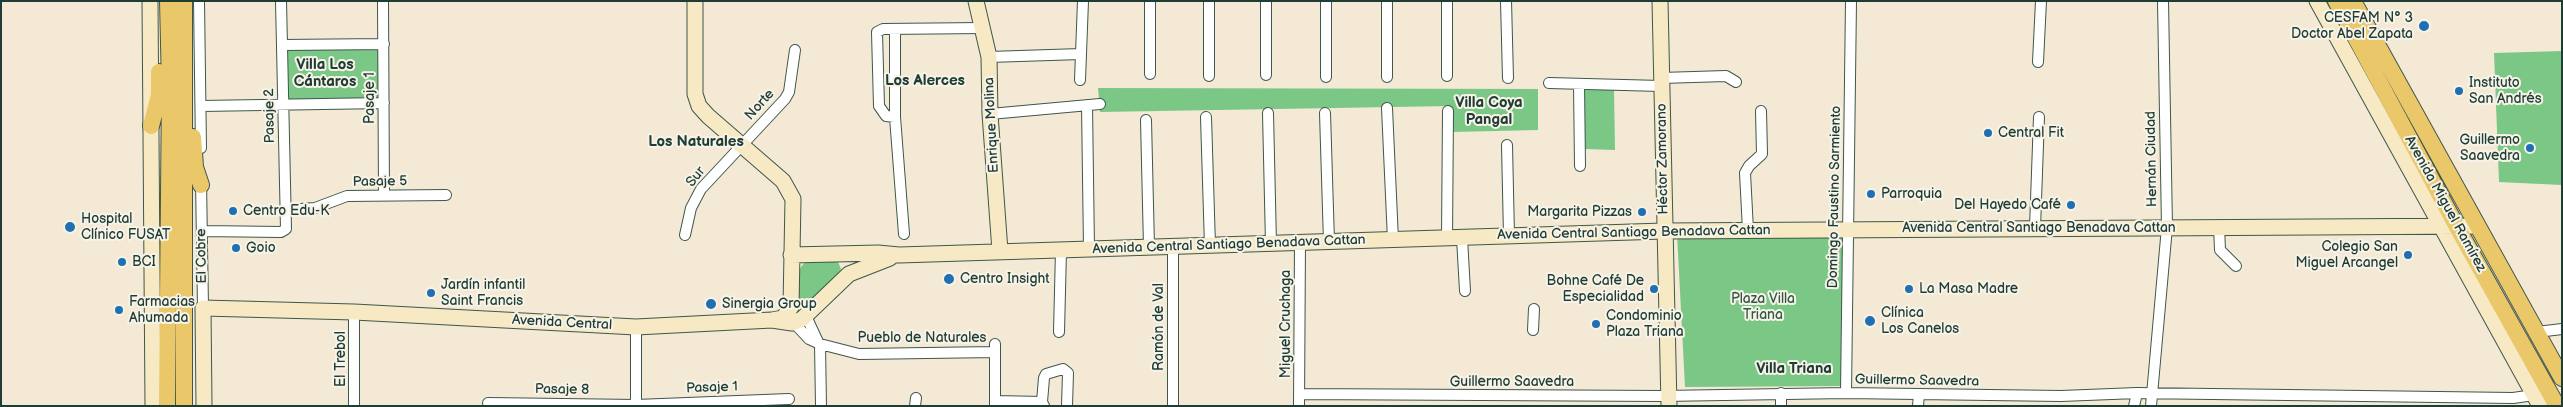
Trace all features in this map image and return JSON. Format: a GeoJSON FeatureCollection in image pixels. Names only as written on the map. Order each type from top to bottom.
{"type":"FeatureCollection","features":[{"type":"Feature","properties":{"kind":"main road"},"geometry":{"type":"LineString","coordinates":[[167,406],[160,364],[160,347],[168,1]]}},
{"type":"Feature","properties":{"kind":"main road"},"geometry":{"type":"LineString","coordinates":[[184,1],[184,406]]}},
{"type":"Feature","properties":{"kind":"main road","name":"Avenida Miguel Ramírez"},"geometry":{"type":"LineString","coordinates":[[2336,1],[2456,227],[2557,406]]}},
{"type":"Feature","properties":{"kind":"main road","name":"Avenida Miguel Ramírez"},"geometry":{"type":"LineString","coordinates":[[2353,1],[2562,378]]}},
{"type":"Feature","properties":{"kind":"main road"},"geometry":{"type":"LineString","coordinates":[[151,126],[158,95],[160,43],[169,22]]}},
{"type":"Feature","properties":{"kind":"main road"},"geometry":{"type":"LineString","coordinates":[[183,71],[189,87],[196,168],[201,185]]}},
{"type":"Feature","properties":{"kind":"main road"},"geometry":{"type":"LineString","coordinates":[[2489,285],[2507,298],[2537,332]]}},
{"type":"Feature","properties":{"kind":"street"},"geometry":{"type":"LineString","coordinates":[[150,1],[151,126],[160,347],[184,346]]}},
{"type":"Feature","properties":{"kind":"street","name":"El Cobre"},"geometry":{"type":"LineString","coordinates":[[200,1],[204,406]]}},
{"type":"Feature","properties":{"kind":"street","name":"Pasaje 2"},"geometry":{"type":"LineString","coordinates":[[202,231],[281,232],[285,230],[287,210],[282,1]]}},
{"type":"Feature","properties":{"kind":"street","name":"Pasaje 1"},"geometry":{"type":"LineString","coordinates":[[383,1],[384,195]]}},
{"type":"Feature","properties":{"kind":"street"},"geometry":{"type":"LineString","coordinates":[[695,1],[695,94],[699,106],[708,116],[784,181],[793,200],[792,307],[800,319],[848,274],[875,262],[899,255]]}},
{"type":"Feature","properties":{"kind":"street","name":"Enrique Molina"},"geometry":{"type":"LineString","coordinates":[[976,1],[989,56],[990,114],[1000,251]]}},
{"type":"Feature","properties":{"kind":"street"},"geometry":{"type":"LineString","coordinates":[[1080,80],[1083,1]]}},
{"type":"Feature","properties":{"kind":"street"},"geometry":{"type":"LineString","coordinates":[[1150,1],[1150,74]]}},
{"type":"Feature","properties":{"kind":"street"},"geometry":{"type":"LineString","coordinates":[[1209,1],[1209,76]]}},
{"type":"Feature","properties":{"kind":"street"},"geometry":{"type":"LineString","coordinates":[[1266,1],[1266,75]]}},
{"type":"Feature","properties":{"kind":"street"},"geometry":{"type":"LineString","coordinates":[[1326,1],[1326,78]]}},
{"type":"Feature","properties":{"kind":"street"},"geometry":{"type":"LineString","coordinates":[[1387,77],[1388,1]]}},
{"type":"Feature","properties":{"kind":"street"},"geometry":{"type":"LineString","coordinates":[[1447,1],[1447,76]]}},
{"type":"Feature","properties":{"kind":"street"},"geometry":{"type":"LineString","coordinates":[[1506,1],[1508,78]]}},
{"type":"Feature","properties":{"kind":"street","name":"Héctor Zamorano"},"geometry":{"type":"LineString","coordinates":[[1660,1],[1669,401]]}},
{"type":"Feature","properties":{"kind":"street","name":"Domingo Faustino Sarmiento"},"geometry":{"type":"LineString","coordinates":[[1846,393],[1851,1]]}},
{"type":"Feature","properties":{"kind":"street"},"geometry":{"type":"LineString","coordinates":[[2038,62],[2041,1]]}},
{"type":"Feature","properties":{"kind":"street","name":"Hernán Ciudad"},"geometry":{"type":"LineString","coordinates":[[2151,406],[2154,393],[2167,227],[2163,1]]}},
{"type":"Feature","properties":{"kind":"street"},"geometry":{"type":"LineString","coordinates":[[2317,1],[2537,401]]}},
{"type":"Feature","properties":{"kind":"street"},"geometry":{"type":"LineString","coordinates":[[895,117],[886,116],[881,112],[879,106],[877,32],[883,29],[983,28]]}},
{"type":"Feature","properties":{"kind":"street"},"geometry":{"type":"LineString","coordinates":[[895,29],[895,117],[904,234]]}},
{"type":"Feature","properties":{"kind":"street"},"geometry":{"type":"LineString","coordinates":[[282,45],[384,44]]}},
{"type":"Feature","properties":{"kind":"street","name":"Norte"},"geometry":{"type":"LineString","coordinates":[[743,144],[785,99],[789,92],[795,50]]}},
{"type":"Feature","properties":{"kind":"street"},"geometry":{"type":"LineString","coordinates":[[989,56],[1081,54]]}},
{"type":"Feature","properties":{"kind":"street"},"geometry":{"type":"LineString","coordinates":[[1549,82],[1579,84],[1661,82],[1726,76],[1736,82]]}},
{"type":"Feature","properties":{"kind":"street"},"geometry":{"type":"LineString","coordinates":[[1579,84],[1580,166]]}},
{"type":"Feature","properties":{"kind":"street"},"geometry":{"type":"LineString","coordinates":[[201,106],[384,103]]}},
{"type":"Feature","properties":{"kind":"street"},"geometry":{"type":"LineString","coordinates":[[990,114],[1100,104]]}},
{"type":"Feature","properties":{"kind":"street"},"geometry":{"type":"LineString","coordinates":[[1087,105],[1089,249]]}},
{"type":"Feature","properties":{"kind":"street"},"geometry":{"type":"LineString","coordinates":[[1387,108],[1392,240]]}},
{"type":"Feature","properties":{"kind":"street"},"geometry":{"type":"LineString","coordinates":[[1448,111],[1454,238],[1464,291]]}},
{"type":"Feature","properties":{"kind":"street"},"geometry":{"type":"LineString","coordinates":[[1748,230],[1745,173],[1749,166],[1762,154],[1761,111]]}},
{"type":"Feature","properties":{"kind":"street"},"geometry":{"type":"LineString","coordinates":[[1325,113],[1329,242]]}},
{"type":"Feature","properties":{"kind":"street"},"geometry":{"type":"LineString","coordinates":[[1268,114],[1272,244]]}},
{"type":"Feature","properties":{"kind":"street"},"geometry":{"type":"LineString","coordinates":[[1206,117],[1210,246]]}},
{"type":"Feature","properties":{"kind":"street"},"geometry":{"type":"LineString","coordinates":[[2035,228],[2038,117]]}},
{"type":"Feature","properties":{"kind":"street"},"geometry":{"type":"LineString","coordinates":[[1146,120],[1149,248]]}},
{"type":"Feature","properties":{"kind":"street","name":"Sur"},"geometry":{"type":"LineString","coordinates":[[685,235],[691,208],[701,188],[743,144]]}},
{"type":"Feature","properties":{"kind":"street"},"geometry":{"type":"LineString","coordinates":[[1507,145],[1509,236]]}},
{"type":"Feature","properties":{"kind":"street","name":"Pasaje 5"},"geometry":{"type":"LineString","coordinates":[[287,210],[315,208],[344,196],[446,195]]}},
{"type":"Feature","properties":{"kind":"street"},"geometry":{"type":"LineString","coordinates":[[2219,226],[2220,250],[2236,266]]}},
{"type":"Feature","properties":{"kind":"street","name":"Avenida Central Santiago Benadava Cattan"},"geometry":{"type":"LineString","coordinates":[[791,255],[899,255],[1664,231],[2219,226],[2477,226]]}},
{"type":"Feature","properties":{"kind":"street","name":"Miguel Cruchaga"},"geometry":{"type":"LineString","coordinates":[[1299,406],[1300,243]]}},
{"type":"Feature","properties":{"kind":"street","name":"Ramón de Val"},"geometry":{"type":"LineString","coordinates":[[1173,406],[1174,247]]}},
{"type":"Feature","properties":{"kind":"street"},"geometry":{"type":"LineString","coordinates":[[1059,332],[1062,250]]}},
{"type":"Feature","properties":{"kind":"street"},"geometry":{"type":"LineString","coordinates":[[844,254],[848,260],[848,274]]}},
{"type":"Feature","properties":{"kind":"street"},"geometry":{"type":"LineString","coordinates":[[772,320],[783,318],[792,307]]}},
{"type":"Feature","properties":{"kind":"street","name":"Avenida Central"},"geometry":{"type":"LineString","coordinates":[[203,308],[354,312],[636,327],[800,319]]}},
{"type":"Feature","properties":{"kind":"street"},"geometry":{"type":"LineString","coordinates":[[1533,330],[1534,309]]}},
{"type":"Feature","properties":{"kind":"street","name":"El Trebol"},"geometry":{"type":"LineString","coordinates":[[354,312],[354,406]]}},
{"type":"Feature","properties":{"kind":"street","name":"Pueblo de Naturales"},"geometry":{"type":"LineString","coordinates":[[800,319],[801,333],[820,344],[859,354],[995,348],[995,403]]}},
{"type":"Feature","properties":{"kind":"street"},"geometry":{"type":"LineString","coordinates":[[636,327],[636,405]]}},
{"type":"Feature","properties":{"kind":"street"},"geometry":{"type":"LineString","coordinates":[[2537,332],[2562,329]]}},
{"type":"Feature","properties":{"kind":"street"},"geometry":{"type":"LineString","coordinates":[[820,344],[821,406]]}},
{"type":"Feature","properties":{"kind":"street"},"geometry":{"type":"LineString","coordinates":[[153,406],[160,364],[184,365]]}},
{"type":"Feature","properties":{"kind":"street"},"geometry":{"type":"LineString","coordinates":[[995,403],[1043,404],[1046,374],[1063,369],[1068,373],[1067,406]]}},
{"type":"Feature","properties":{"kind":"street"},"geometry":{"type":"LineString","coordinates":[[1781,393],[1781,406]]}},
{"type":"Feature","properties":{"kind":"street","name":"Guillermo Saavedra"},"geometry":{"type":"LineString","coordinates":[[1299,394],[1669,401],[1781,393],[2061,396],[2154,393],[2513,398],[2537,401]]}},
{"type":"Feature","properties":{"kind":"street"},"geometry":{"type":"LineString","coordinates":[[2134,406],[2137,393]]}},
{"type":"Feature","properties":{"kind":"street"},"geometry":{"type":"LineString","coordinates":[[1918,406],[1919,394]]}},
{"type":"Feature","properties":{"kind":"street","name":"Pasaje 1"},"geometry":{"type":"LineString","coordinates":[[636,405],[789,399]]}},
{"type":"Feature","properties":{"kind":"street","name":"Pasaje 8"},"geometry":{"type":"LineString","coordinates":[[488,403],[636,405]]}},
{"type":"Feature","properties":{"kind":"green space"},"geometry":{"type":"Polygon","coordinates":[[[381,45],[381,101],[288,102],[287,46],[381,45]]]}},
{"type":"Feature","properties":{"kind":"green space","name":"Guillermo Saavedra"},"geometry":{"type":"Polygon","coordinates":[[[2562,51],[2562,185],[2499,182],[2494,53],[2562,51]]]}},
{"type":"Feature","properties":{"kind":"green space"},"geometry":{"type":"Polygon","coordinates":[[[1098,88],[1538,89],[1538,130],[1452,132],[1451,106],[1100,112],[1098,88]]]}},
{"type":"Feature","properties":{"kind":"green space"},"geometry":{"type":"Polygon","coordinates":[[[1585,90],[1614,90],[1615,150],[1585,149],[1585,90]]]}},
{"type":"Feature","properties":{"kind":"green space","name":"Plaza Villa Triana"},"geometry":{"type":"Polygon","coordinates":[[[1843,224],[1842,386],[1685,387],[1677,234],[1843,224]]]}},
{"type":"Feature","properties":{"kind":"green space"},"geometry":{"type":"Polygon","coordinates":[[[832,260],[838,262],[841,269],[837,276],[806,306],[800,306],[797,276],[801,267],[805,262],[832,260]]]}},
{"type":"Feature","properties":{"kind":"place","name":"CESFAM N° 3 Doctor Abel Zapata"},"geometry":{"type":"Point","coordinates":[2424,26]}},
{"type":"Feature","properties":{"kind":"place","name":"Instituto San Andrés"},"geometry":{"type":"Point","coordinates":[2459,91]}},
{"type":"Feature","properties":{"kind":"place","name":"Central Fit"},"geometry":{"type":"Point","coordinates":[1988,133]}},
{"type":"Feature","properties":{"kind":"place","name":"Guillermo Saavedra"},"geometry":{"type":"Point","coordinates":[2530,148]}},
{"type":"Feature","properties":{"kind":"place","name":"Parroquia"},"geometry":{"type":"Point","coordinates":[1871,194]}},
{"type":"Feature","properties":{"kind":"place","name":"Del Hayedo Café"},"geometry":{"type":"Point","coordinates":[2071,205]}},
{"type":"Feature","properties":{"kind":"place","name":"Centro Edu-K"},"geometry":{"type":"Point","coordinates":[233,211]}},
{"type":"Feature","properties":{"kind":"place","name":"Margarita Pizzas"},"geometry":{"type":"Point","coordinates":[1642,212]}},
{"type":"Feature","properties":{"kind":"place","name":"Hospital Clínico FUSAT"},"geometry":{"type":"Point","coordinates":[70,227]}},
{"type":"Feature","properties":{"kind":"place","name":"Goio"},"geometry":{"type":"Point","coordinates":[236,248]}},
{"type":"Feature","properties":{"kind":"place","name":"Colegio San Miguel Arcangel"},"geometry":{"type":"Point","coordinates":[2408,255]}},
{"type":"Feature","properties":{"kind":"place","name":"BCI"},"geometry":{"type":"Point","coordinates":[122,262]}},
{"type":"Feature","properties":{"kind":"place","name":"Centro Insight"},"geometry":{"type":"Point","coordinates":[949,279]}},
{"type":"Feature","properties":{"kind":"place","name":"Bohne Café De Especialidad"},"geometry":{"type":"Point","coordinates":[1654,289]}},
{"type":"Feature","properties":{"kind":"place","name":"La Masa Madre"},"geometry":{"type":"Point","coordinates":[1909,289]}},
{"type":"Feature","properties":{"kind":"place","name":"Jardín infantil Saint Francis"},"geometry":{"type":"Point","coordinates":[431,293]}},
{"type":"Feature","properties":{"kind":"place","name":"Sinergia Group"},"geometry":{"type":"Point","coordinates":[711,304]}},
{"type":"Feature","properties":{"kind":"place","name":"Farmacias Ahumada"},"geometry":{"type":"Point","coordinates":[119,310]}},
{"type":"Feature","properties":{"kind":"place","name":"Clínica Los Canelos"},"geometry":{"type":"Point","coordinates":[1870,321]}},
{"type":"Feature","properties":{"kind":"place","name":"Condominio Plaza Triana"},"geometry":{"type":"Point","coordinates":[1596,324]}},
{"type":"Feature","properties":{"kind":"district","name":"Villa Los Cántaros"},"geometry":{"type":"Point","coordinates":[325,74]}},
{"type":"Feature","properties":{"kind":"district","name":"Los Alerces"},"geometry":{"type":"Point","coordinates":[925,81]}},
{"type":"Feature","properties":{"kind":"district","name":"Villa Coya Pangal"},"geometry":{"type":"Point","coordinates":[1489,112]}},
{"type":"Feature","properties":{"kind":"district","name":"Los Naturales"},"geometry":{"type":"Point","coordinates":[696,142]}},
{"type":"Feature","properties":{"kind":"district","name":"Villa Triana"},"geometry":{"type":"Point","coordinates":[1794,369]}}]}
